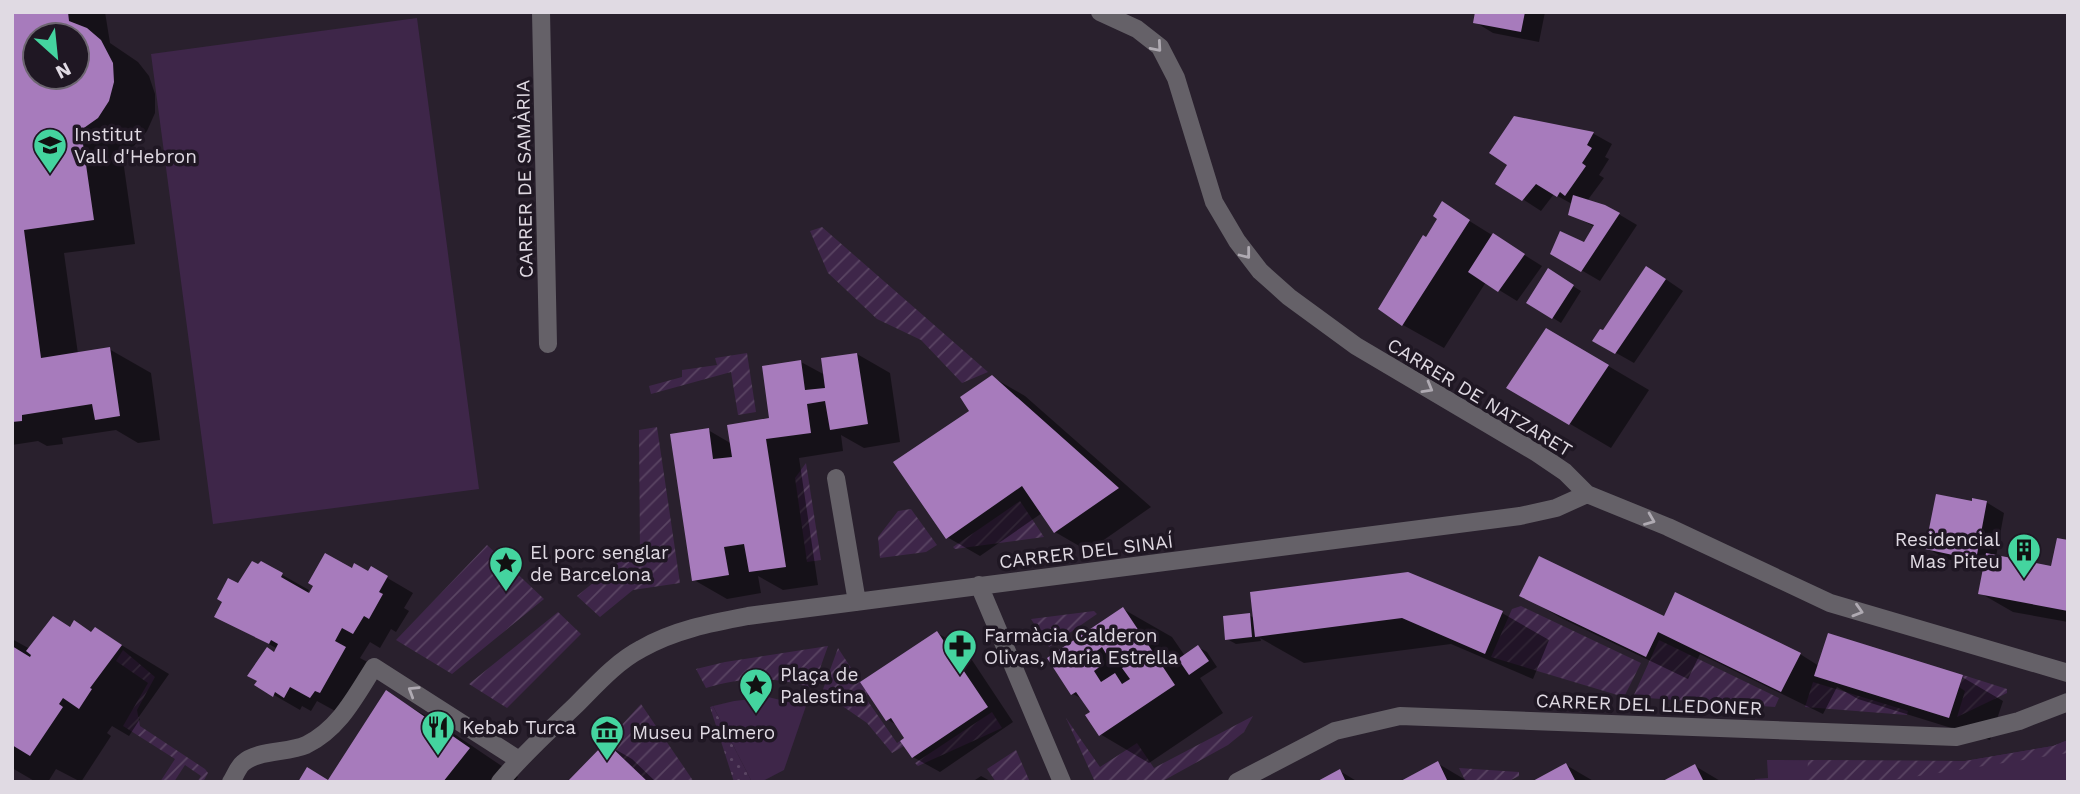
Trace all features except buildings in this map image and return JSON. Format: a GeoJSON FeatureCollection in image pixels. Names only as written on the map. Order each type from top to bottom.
{"type":"FeatureCollection","features":[{"type":"Feature","properties":{"kind":"street","name":"CARRER DE SAMÀRIA"},"geometry":{"type":"LineString","coordinates":[[541,12],[548,344]]}},
{"type":"Feature","properties":{"kind":"street","name":"CARRER DE NATZARET"},"geometry":{"type":"LineString","coordinates":[[1100,12],[1137,29],[1160,47],[1176,78],[1214,202],[1237,241],[1260,271],[1289,298],[1356,346],[1538,453],[1565,472],[1587,494],[1668,527],[1830,603],[2068,673]]}},
{"type":"Feature","properties":{"kind":"street"},"geometry":{"type":"LineString","coordinates":[[836,478],[857,602]]}},
{"type":"Feature","properties":{"kind":"street","name":"CARRER DEL SINAÍ"},"geometry":{"type":"LineString","coordinates":[[500,782],[601,680],[640,649],[696,626],[748,616],[1520,516],[1556,508],[1587,494]]}},
{"type":"Feature","properties":{"kind":"street"},"geometry":{"type":"LineString","coordinates":[[979,586],[1062,782]]}},
{"type":"Feature","properties":{"kind":"street"},"geometry":{"type":"LineString","coordinates":[[231,782],[243,762],[272,752],[289,751],[319,737],[347,710],[374,667],[519,760]]}},
{"type":"Feature","properties":{"kind":"street","name":"CARRER DEL LLEDONER"},"geometry":{"type":"LineString","coordinates":[[1237,782],[1335,732],[1400,716],[1956,737],[2019,721],[2068,702]]}},
{"type":"Feature","properties":{"kind":"shaded area"},"geometry":{"type":"Polygon","coordinates":[[[417,18],[479,489],[213,524],[151,54],[417,18]]]}},
{"type":"Feature","properties":{"kind":"shaded area"},"geometry":{"type":"Polygon","coordinates":[[[822,227],[988,372],[962,383],[921,340],[877,319],[828,273],[810,231],[822,227]]]}},
{"type":"Feature","properties":{"kind":"shaded area"},"geometry":{"type":"Polygon","coordinates":[[[747,353],[756,412],[738,415],[731,372],[651,394],[649,386],[682,377],[682,370],[717,365],[715,358],[747,353]]]}},
{"type":"Feature","properties":{"kind":"shaded area"},"geometry":{"type":"Polygon","coordinates":[[[657,427],[680,583],[633,590],[600,617],[577,596],[626,556],[640,554],[639,430],[657,427]]]}},
{"type":"Feature","properties":{"kind":"shaded area"},"geometry":{"type":"Polygon","coordinates":[[[806,463],[821,560],[807,562],[795,478],[806,463]]]}},
{"type":"Feature","properties":{"kind":"shaded area"},"geometry":{"type":"Polygon","coordinates":[[[1020,501],[1044,537],[955,549],[953,547],[1020,501]]]}},
{"type":"Feature","properties":{"kind":"shaded area"},"geometry":{"type":"Polygon","coordinates":[[[911,509],[937,545],[926,552],[880,558],[878,537],[898,511],[911,509]]]}},
{"type":"Feature","properties":{"kind":"shaded area"},"geometry":{"type":"Polygon","coordinates":[[[487,545],[544,599],[452,674],[396,640],[487,545]]]}},
{"type":"Feature","properties":{"kind":"shaded area"},"geometry":{"type":"Polygon","coordinates":[[[1521,606],[1641,663],[1624,697],[1491,657],[1512,609],[1521,606]]]}},
{"type":"Feature","properties":{"kind":"shaded area"},"geometry":{"type":"Polygon","coordinates":[[[1094,611],[1097,614],[1049,647],[1031,619],[1094,611]]]}},
{"type":"Feature","properties":{"kind":"shaded area"},"geometry":{"type":"Polygon","coordinates":[[[558,612],[581,634],[507,708],[469,684],[558,612]]]}},
{"type":"Feature","properties":{"kind":"shaded area"},"geometry":{"type":"Polygon","coordinates":[[[1659,640],[1779,698],[1775,707],[1633,697],[1659,640]]]}},
{"type":"Feature","properties":{"kind":"shaded area"},"geometry":{"type":"Polygon","coordinates":[[[828,646],[813,688],[786,681],[759,679],[706,688],[696,669],[725,662],[828,646]]]}},
{"type":"Feature","properties":{"kind":"shaded area"},"geometry":{"type":"Polygon","coordinates":[[[838,648],[868,694],[865,697],[897,743],[900,741],[904,746],[892,753],[867,723],[822,692],[838,648]]]}},
{"type":"Feature","properties":{"kind":"shaded area"},"geometry":{"type":"Polygon","coordinates":[[[123,650],[155,677],[137,710],[140,726],[205,769],[208,773],[203,782],[197,782],[201,776],[185,765],[174,782],[160,782],[175,759],[123,726],[148,683],[116,661],[123,650]]]}},
{"type":"Feature","properties":{"kind":"shaded area"},"geometry":{"type":"Polygon","coordinates":[[[1963,675],[2007,689],[2007,693],[1957,717],[1965,691],[1959,687],[1963,675]]]}},
{"type":"Feature","properties":{"kind":"shaded area"},"geometry":{"type":"Polygon","coordinates":[[[1813,682],[1908,711],[1907,715],[1805,707],[1813,682]]]}},
{"type":"Feature","properties":{"kind":"shaded area"},"geometry":{"type":"Polygon","coordinates":[[[768,697],[806,706],[784,770],[761,782],[752,782],[713,706],[768,697]]]}},
{"type":"Feature","properties":{"kind":"shaded area"},"geometry":{"type":"Polygon","coordinates":[[[641,704],[694,782],[648,782],[606,742],[641,704]]]}},
{"type":"Feature","properties":{"kind":"shaded area"},"geometry":{"type":"Polygon","coordinates":[[[713,706],[752,782],[734,782],[710,707],[713,706]]]}},
{"type":"Feature","properties":{"kind":"shaded area"},"geometry":{"type":"Polygon","coordinates":[[[992,712],[1002,728],[918,766],[915,763],[992,712]]]}},
{"type":"Feature","properties":{"kind":"shaded area"},"geometry":{"type":"Polygon","coordinates":[[[1253,716],[1244,732],[1228,745],[1161,782],[1095,782],[1066,718],[1100,767],[1137,743],[1154,768],[1253,716]]]}},
{"type":"Feature","properties":{"kind":"shaded area"},"geometry":{"type":"Polygon","coordinates":[[[2068,740],[2068,782],[1755,782],[1755,779],[1768,778],[1767,760],[1965,761],[2053,746],[2068,740]]]}},
{"type":"Feature","properties":{"kind":"shaded area"},"geometry":{"type":"Polygon","coordinates":[[[2068,740],[2068,753],[1880,782],[1804,782],[1807,780],[1808,760],[1965,761],[2053,746],[2068,740]]]}},
{"type":"Feature","properties":{"kind":"shaded area"},"geometry":{"type":"Polygon","coordinates":[[[1016,750],[1030,782],[996,782],[987,769],[1016,750]]]}},
{"type":"Feature","properties":{"kind":"shaded area"},"geometry":{"type":"Polygon","coordinates":[[[1459,768],[1519,772],[1519,776],[1507,782],[1466,782],[1459,768]]]}},
{"type":"Feature","properties":{"kind":"place","name":"Institut Vall d'Hebron"},"geometry":{"type":"Point","coordinates":[50,175]}},
{"type":"Feature","properties":{"kind":"place","name":"Residencial Mas Piteu"},"geometry":{"type":"Point","coordinates":[2024,580]}},
{"type":"Feature","properties":{"kind":"place","name":"El porc senglar de Barcelona"},"geometry":{"type":"Point","coordinates":[506,593]}},
{"type":"Feature","properties":{"kind":"place","name":"Farmàcia Calderon Olivas, Maria Estrella"},"geometry":{"type":"Point","coordinates":[960,676]}},
{"type":"Feature","properties":{"kind":"place","name":"Plaça de Palestina"},"geometry":{"type":"Point","coordinates":[756,715]}},
{"type":"Feature","properties":{"kind":"place","name":"Kebab Turca"},"geometry":{"type":"Point","coordinates":[438,757]}},
{"type":"Feature","properties":{"kind":"place","name":"Museu Palmero"},"geometry":{"type":"Point","coordinates":[607,762]}}]}
